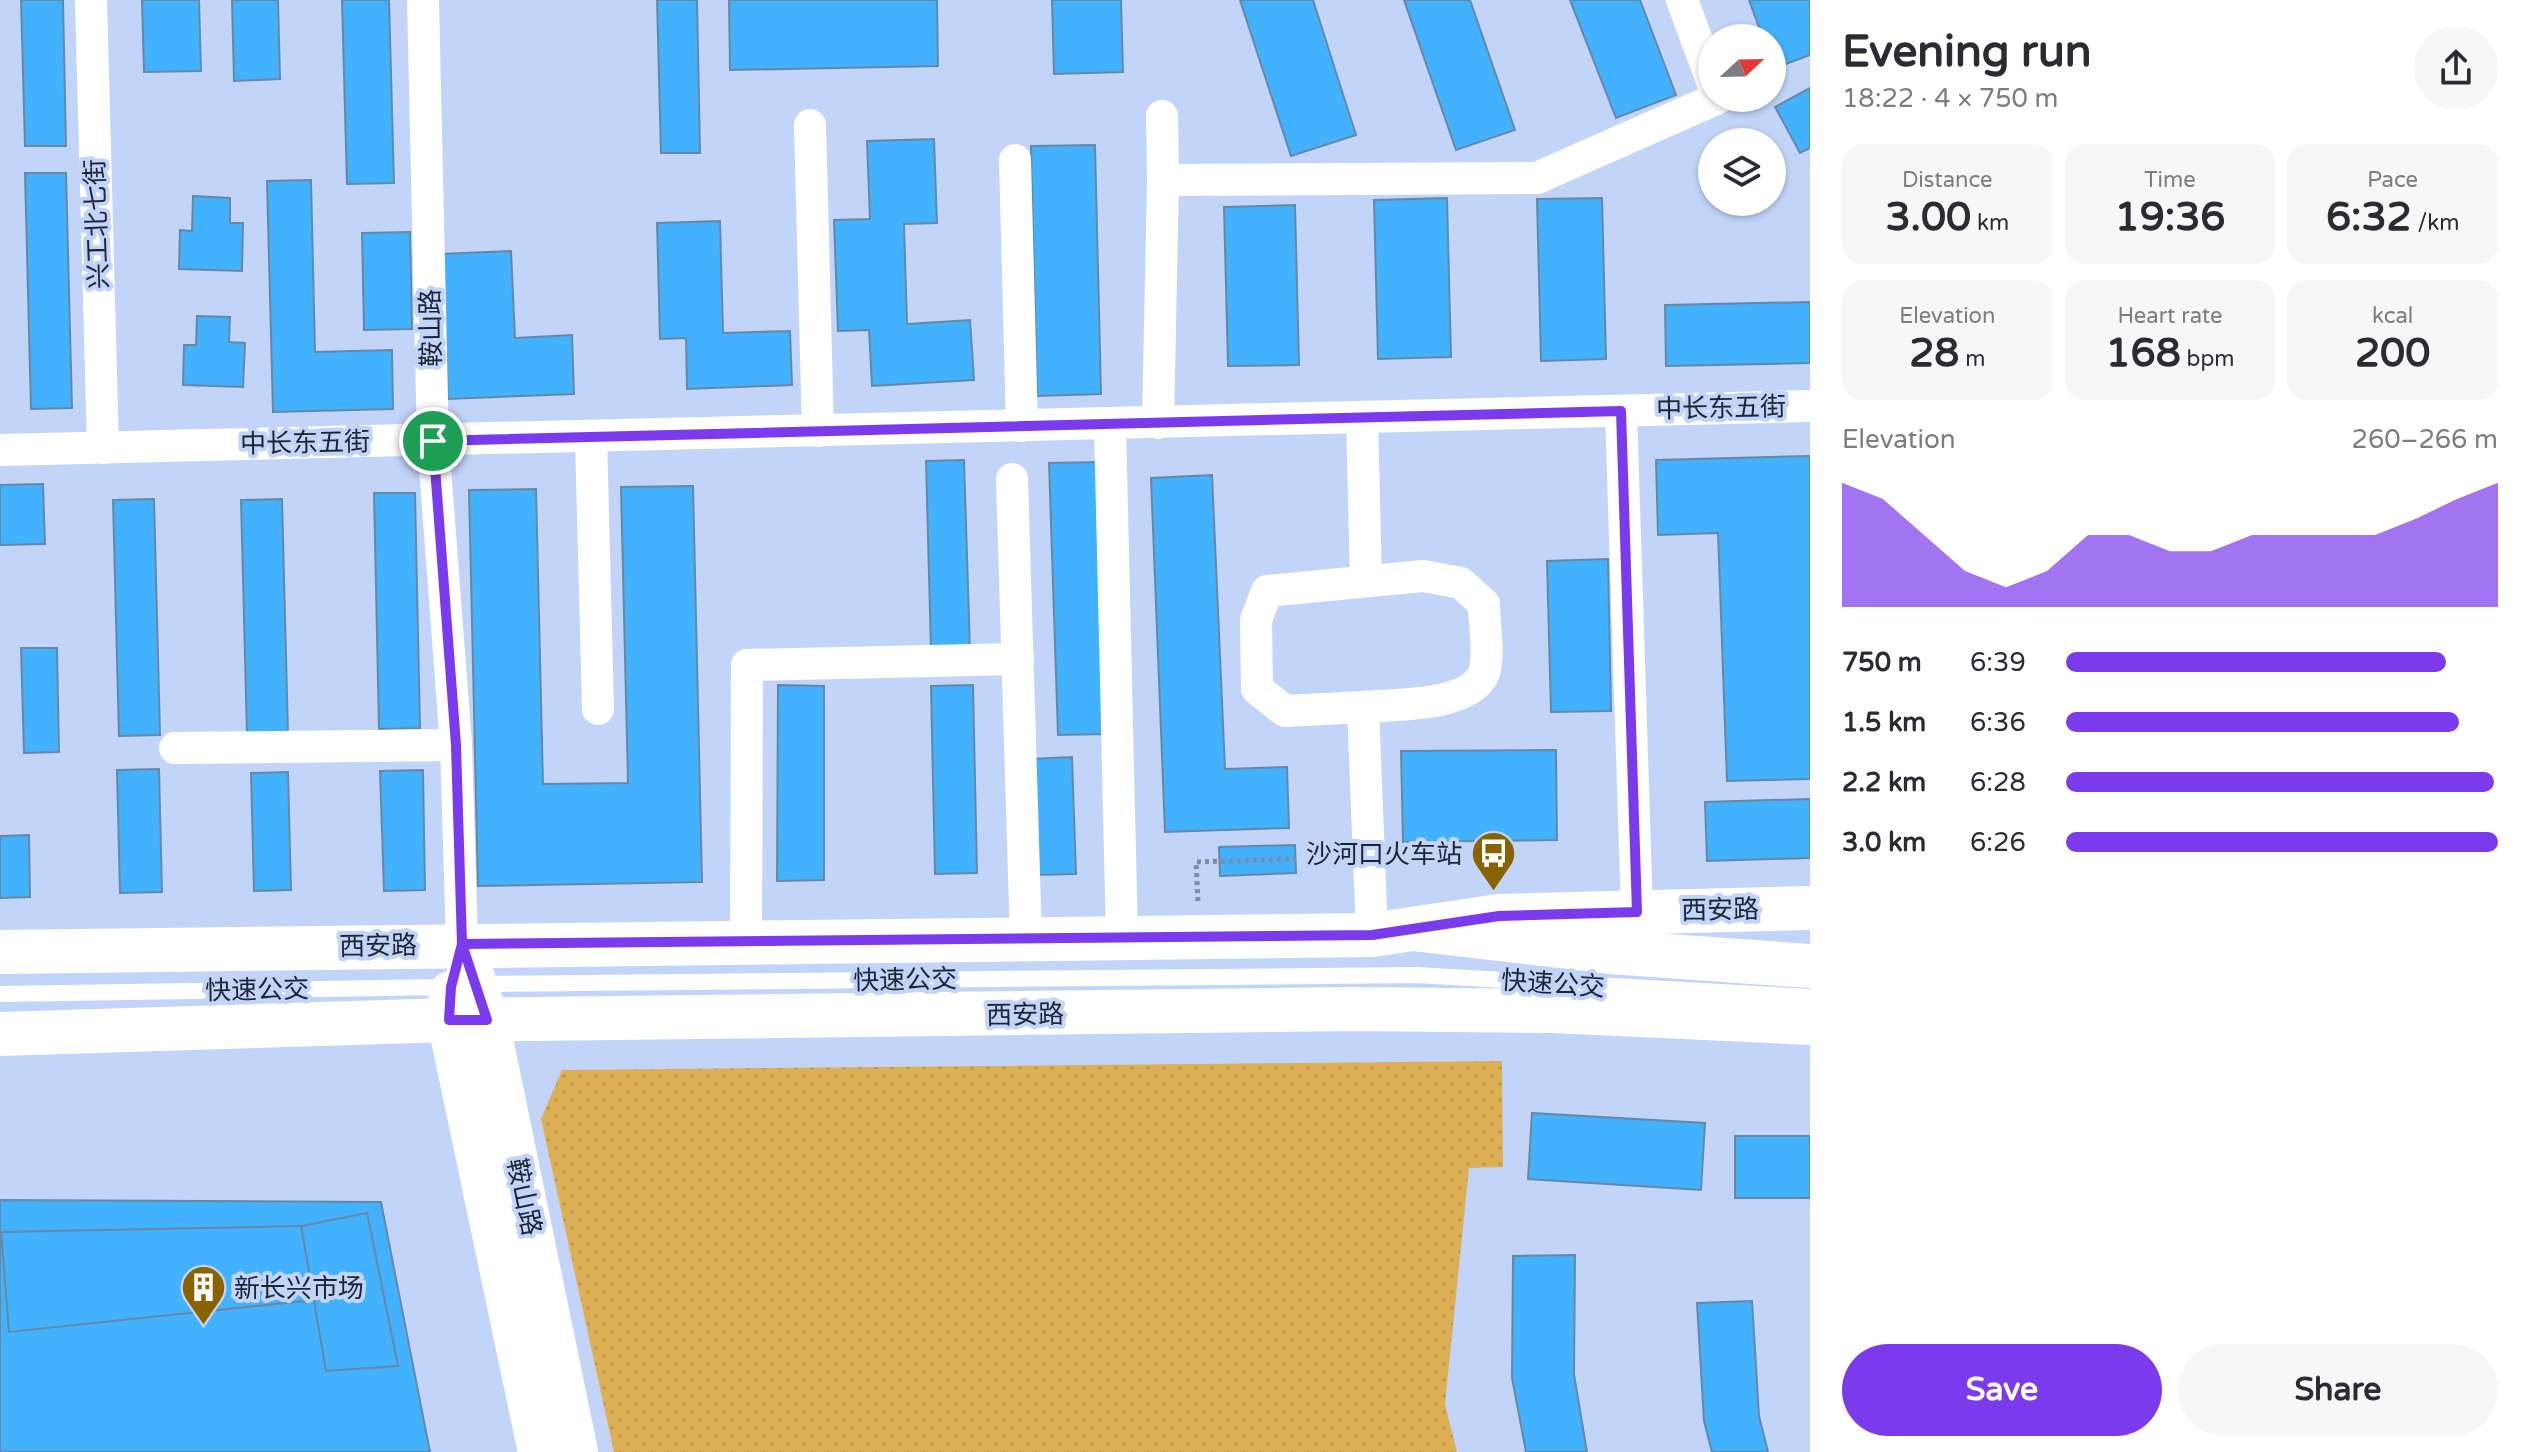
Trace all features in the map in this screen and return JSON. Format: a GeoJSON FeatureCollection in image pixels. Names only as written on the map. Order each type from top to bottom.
{"type":"FeatureCollection","features":[{"type":"Feature","properties":{"kind":"main road","name":"西安路"},"geometry":{"type":"LineString","coordinates":[[0,952],[1393,932],[1499,916],[1810,908]]}},
{"type":"Feature","properties":{"kind":"main road"},"geometry":{"type":"LineString","coordinates":[[1393,932],[1810,966]]}},
{"type":"Feature","properties":{"kind":"main road","name":"鞍山路"},"geometry":{"type":"LineString","coordinates":[[462,944],[466,1003],[540,1452]]}},
{"type":"Feature","properties":{"kind":"main road","name":"西安路"},"geometry":{"type":"LineString","coordinates":[[0,1034],[466,1003],[1553,1011],[1810,1023]]}},
{"type":"Feature","properties":{"kind":"main road","name":"鞍山路"},"geometry":{"type":"LineString","coordinates":[[466,1003],[576,1452]]}},
{"type":"Feature","properties":{"kind":"street","name":"兴工北七街"},"geometry":{"type":"LineString","coordinates":[[91,0],[103,448]]}},
{"type":"Feature","properties":{"kind":"street","name":"鞍山路"},"geometry":{"type":"LineString","coordinates":[[423,0],[433,441],[456,745],[462,944]]}},
{"type":"Feature","properties":{"kind":"street"},"geometry":{"type":"LineString","coordinates":[[1682,0],[1698,43]]}},
{"type":"Feature","properties":{"kind":"street"},"geometry":{"type":"LineString","coordinates":[[1163,180],[1537,178],[1698,107]]}},
{"type":"Feature","properties":{"kind":"street"},"geometry":{"type":"LineString","coordinates":[[1158,423],[1162,116]]}},
{"type":"Feature","properties":{"kind":"street"},"geometry":{"type":"LineString","coordinates":[[810,125],[818,431]]}},
{"type":"Feature","properties":{"kind":"street"},"geometry":{"type":"LineString","coordinates":[[1015,160],[1022,426]]}},
{"type":"Feature","properties":{"kind":"street","name":"中长东五街"},"geometry":{"type":"LineString","coordinates":[[0,450],[1810,406]]}},
{"type":"Feature","properties":{"kind":"street"},"geometry":{"type":"LineString","coordinates":[[1621,411],[1637,912]]}},
{"type":"Feature","properties":{"kind":"street"},"geometry":{"type":"LineString","coordinates":[[1362,417],[1366,581]]}},
{"type":"Feature","properties":{"kind":"street"},"geometry":{"type":"LineString","coordinates":[[1110,424],[1122,938]]}},
{"type":"Feature","properties":{"kind":"street"},"geometry":{"type":"LineString","coordinates":[[591,437],[598,709]]}},
{"type":"Feature","properties":{"kind":"street"},"geometry":{"type":"LineString","coordinates":[[1012,479],[1026,939]]}},
{"type":"Feature","properties":{"kind":"street"},"geometry":{"type":"LineString","coordinates":[[1423,576],[1461,583],[1484,604],[1484,672],[1472,690],[1437,701],[1363,707],[1285,711],[1257,689],[1256,620],[1267,591],[1423,576]]}},
{"type":"Feature","properties":{"kind":"street"},"geometry":{"type":"LineString","coordinates":[[746,941],[747,665],[1018,659]]}},
{"type":"Feature","properties":{"kind":"street"},"geometry":{"type":"LineString","coordinates":[[1363,707],[1393,932]]}},
{"type":"Feature","properties":{"kind":"street"},"geometry":{"type":"LineString","coordinates":[[175,748],[456,745]]}},
{"type":"Feature","properties":{"kind":"lane","name":"快速公交"},"geometry":{"type":"LineString","coordinates":[[0,994],[466,1003],[1416,975],[1773,998],[1810,997]]}},
{"type":"Feature","properties":{"kind":"path"},"geometry":{"type":"LineString","coordinates":[[1219,861],[1296,859]]}},
{"type":"Feature","properties":{"kind":"shaded area"},"geometry":{"type":"Polygon","coordinates":[[[1502,1061],[1503,1167],[1469,1168],[1445,1404],[1457,1452],[614,1452],[541,1119],[562,1070],[1502,1061]]]}},
{"type":"Feature","properties":{"kind":"building"},"geometry":{"type":"Polygon","coordinates":[[[21,0],[63,0],[66,146],[25,146],[21,0]]]}},
{"type":"Feature","properties":{"kind":"building"},"geometry":{"type":"Polygon","coordinates":[[[142,0],[199,0],[201,71],[144,72],[142,0]]]}},
{"type":"Feature","properties":{"kind":"building"},"geometry":{"type":"Polygon","coordinates":[[[232,0],[278,0],[280,79],[234,81],[232,0]]]}},
{"type":"Feature","properties":{"kind":"building"},"geometry":{"type":"Polygon","coordinates":[[[342,0],[389,0],[394,183],[347,184],[342,0]]]}},
{"type":"Feature","properties":{"kind":"building"},"geometry":{"type":"Polygon","coordinates":[[[657,0],[697,0],[700,153],[661,153],[657,0]]]}},
{"type":"Feature","properties":{"kind":"building"},"geometry":{"type":"Polygon","coordinates":[[[729,0],[937,0],[938,66],[730,70],[729,0]]]}},
{"type":"Feature","properties":{"kind":"building"},"geometry":{"type":"Polygon","coordinates":[[[1052,0],[1121,0],[1123,72],[1054,74],[1052,0]]]}},
{"type":"Feature","properties":{"kind":"building"},"geometry":{"type":"Polygon","coordinates":[[[1240,0],[1313,0],[1356,135],[1291,156],[1240,0]]]}},
{"type":"Feature","properties":{"kind":"building"},"geometry":{"type":"Polygon","coordinates":[[[1404,0],[1470,0],[1515,130],[1456,150],[1404,0]]]}},
{"type":"Feature","properties":{"kind":"building"},"geometry":{"type":"Polygon","coordinates":[[[1570,0],[1640,0],[1676,95],[1616,118],[1570,0]]]}},
{"type":"Feature","properties":{"kind":"building"},"geometry":{"type":"Polygon","coordinates":[[[1749,0],[1810,0],[1810,55],[1786,64],[1786,24],[1758,24],[1749,0]]]}},
{"type":"Feature","properties":{"kind":"building"},"geometry":{"type":"Polygon","coordinates":[[[1810,88],[1810,148],[1800,153],[1778,112],[1786,112],[1786,101],[1810,88]]]}},
{"type":"Feature","properties":{"kind":"building"},"geometry":{"type":"Polygon","coordinates":[[[934,139],[937,223],[904,224],[907,324],[970,320],[974,380],[872,386],[869,330],[838,331],[834,220],[870,219],[867,141],[934,139]]]}},
{"type":"Feature","properties":{"kind":"building"},"geometry":{"type":"Polygon","coordinates":[[[1095,145],[1101,394],[1037,396],[1031,146],[1095,145]]]}},
{"type":"Feature","properties":{"kind":"building"},"geometry":{"type":"Polygon","coordinates":[[[25,173],[66,173],[72,408],[31,409],[25,173]]]}},
{"type":"Feature","properties":{"kind":"building"},"geometry":{"type":"Polygon","coordinates":[[[311,180],[315,352],[392,350],[393,409],[273,412],[267,181],[311,180]]]}},
{"type":"Feature","properties":{"kind":"building"},"geometry":{"type":"Polygon","coordinates":[[[193,196],[230,198],[230,223],[243,223],[242,271],[179,269],[180,230],[192,231],[193,196]]]}},
{"type":"Feature","properties":{"kind":"building"},"geometry":{"type":"Polygon","coordinates":[[[1447,198],[1451,357],[1378,359],[1374,200],[1447,198]]]}},
{"type":"Feature","properties":{"kind":"building"},"geometry":{"type":"Polygon","coordinates":[[[1602,198],[1606,359],[1541,361],[1537,199],[1602,198]]]}},
{"type":"Feature","properties":{"kind":"building"},"geometry":{"type":"Polygon","coordinates":[[[1295,205],[1299,365],[1228,366],[1224,207],[1295,205]]]}},
{"type":"Feature","properties":{"kind":"building"},"geometry":{"type":"Polygon","coordinates":[[[720,221],[723,333],[790,331],[792,385],[687,389],[686,338],[660,339],[657,223],[720,221]]]}},
{"type":"Feature","properties":{"kind":"building"},"geometry":{"type":"Polygon","coordinates":[[[410,232],[412,329],[364,330],[362,233],[410,232]]]}},
{"type":"Feature","properties":{"kind":"building"},"geometry":{"type":"Polygon","coordinates":[[[511,251],[515,338],[572,335],[574,394],[448,399],[442,254],[511,251]]]}},
{"type":"Feature","properties":{"kind":"building"},"geometry":{"type":"Polygon","coordinates":[[[1810,302],[1810,363],[1666,366],[1665,305],[1810,302]]]}},
{"type":"Feature","properties":{"kind":"building"},"geometry":{"type":"Polygon","coordinates":[[[197,316],[230,317],[229,342],[245,343],[243,387],[183,385],[184,345],[196,345],[197,316]]]}},
{"type":"Feature","properties":{"kind":"building"},"geometry":{"type":"Polygon","coordinates":[[[1810,456],[1810,779],[1727,781],[1718,533],[1658,535],[1656,460],[1810,456]]]}},
{"type":"Feature","properties":{"kind":"building"},"geometry":{"type":"Polygon","coordinates":[[[964,460],[970,651],[931,651],[926,461],[964,460]]]}},
{"type":"Feature","properties":{"kind":"building"},"geometry":{"type":"Polygon","coordinates":[[[1098,462],[1107,734],[1058,735],[1049,463],[1098,462]]]}},
{"type":"Feature","properties":{"kind":"building"},"geometry":{"type":"Polygon","coordinates":[[[1212,475],[1225,769],[1287,767],[1289,828],[1165,832],[1151,478],[1212,475]]]}},
{"type":"Feature","properties":{"kind":"building"},"geometry":{"type":"Polygon","coordinates":[[[43,484],[45,544],[0,545],[0,485],[43,484]]]}},
{"type":"Feature","properties":{"kind":"building"},"geometry":{"type":"Polygon","coordinates":[[[693,486],[702,882],[478,886],[469,490],[536,489],[543,784],[628,783],[621,487],[693,486]]]}},
{"type":"Feature","properties":{"kind":"building"},"geometry":{"type":"Polygon","coordinates":[[[374,493],[415,493],[420,728],[379,729],[374,493]]]}},
{"type":"Feature","properties":{"kind":"building"},"geometry":{"type":"Polygon","coordinates":[[[154,499],[160,735],[119,736],[113,500],[154,499]]]}},
{"type":"Feature","properties":{"kind":"building"},"geometry":{"type":"Polygon","coordinates":[[[282,499],[288,734],[247,735],[241,500],[282,499]]]}},
{"type":"Feature","properties":{"kind":"building"},"geometry":{"type":"Polygon","coordinates":[[[1608,559],[1611,711],[1551,712],[1547,561],[1608,559]]]}},
{"type":"Feature","properties":{"kind":"building"},"geometry":{"type":"Polygon","coordinates":[[[21,648],[57,648],[59,752],[24,753],[21,648]]]}},
{"type":"Feature","properties":{"kind":"building"},"geometry":{"type":"Polygon","coordinates":[[[778,685],[824,686],[824,880],[777,881],[778,685]]]}},
{"type":"Feature","properties":{"kind":"building"},"geometry":{"type":"Polygon","coordinates":[[[973,685],[977,873],[935,874],[931,686],[973,685]]]}},
{"type":"Feature","properties":{"kind":"building"},"geometry":{"type":"Polygon","coordinates":[[[1556,750],[1557,840],[1403,842],[1401,751],[1556,750]]]}},
{"type":"Feature","properties":{"kind":"building"},"geometry":{"type":"Polygon","coordinates":[[[1072,757],[1076,874],[1033,875],[1029,759],[1072,757]]]}},
{"type":"Feature","properties":{"kind":"building"},"geometry":{"type":"Polygon","coordinates":[[[159,769],[162,892],[120,893],[117,770],[159,769]]]}},
{"type":"Feature","properties":{"kind":"building"},"geometry":{"type":"Polygon","coordinates":[[[423,770],[425,890],[384,891],[380,771],[423,770]]]}},
{"type":"Feature","properties":{"kind":"building"},"geometry":{"type":"Polygon","coordinates":[[[288,772],[291,890],[254,891],[251,773],[288,772]]]}},
{"type":"Feature","properties":{"kind":"building"},"geometry":{"type":"Polygon","coordinates":[[[1810,799],[1810,858],[1707,861],[1705,802],[1810,799]]]}},
{"type":"Feature","properties":{"kind":"building"},"geometry":{"type":"Polygon","coordinates":[[[29,835],[30,897],[0,898],[0,836],[29,835]]]}},
{"type":"Feature","properties":{"kind":"building"},"geometry":{"type":"Polygon","coordinates":[[[1295,845],[1296,873],[1220,876],[1219,847],[1295,845]]]}},
{"type":"Feature","properties":{"kind":"building"},"geometry":{"type":"Polygon","coordinates":[[[1532,1113],[1705,1123],[1701,1190],[1528,1179],[1532,1113]]]}},
{"type":"Feature","properties":{"kind":"building"},"geometry":{"type":"Polygon","coordinates":[[[1735,1136],[1810,1136],[1810,1198],[1735,1198],[1735,1136]]]}},
{"type":"Feature","properties":{"kind":"building","name":"新长兴市场"},"geometry":{"type":"Polygon","coordinates":[[[0,1200],[381,1202],[430,1452],[0,1452],[0,1200]]]}},
{"type":"Feature","properties":{"kind":"building"},"geometry":{"type":"Polygon","coordinates":[[[367,1213],[398,1366],[326,1371],[301,1226],[367,1213]]]}},
{"type":"Feature","properties":{"kind":"building"},"geometry":{"type":"Polygon","coordinates":[[[301,1226],[314,1300],[9,1332],[1,1232],[301,1226]]]}},
{"type":"Feature","properties":{"kind":"building"},"geometry":{"type":"Polygon","coordinates":[[[1575,1255],[1574,1374],[1587,1452],[1526,1452],[1512,1378],[1513,1256],[1575,1255]]]}},
{"type":"Feature","properties":{"kind":"building"},"geometry":{"type":"Polygon","coordinates":[[[1752,1301],[1759,1416],[1768,1452],[1712,1452],[1704,1421],[1697,1303],[1752,1301]]]}},
{"type":"Feature","properties":{"kind":"place","name":"沙河口火车站"},"geometry":{"type":"Point","coordinates":[1493,893]}},
{"type":"Feature","properties":{"kind":"place","name":"新长兴市场"},"geometry":{"type":"Point","coordinates":[203,1327]}},
{"type":"Feature","properties":{"kind":"route"},"geometry":{"type":"LineString","coordinates":[[433,441],[456,745],[462,944],[451,987],[449,1020],[487,1020],[462,944],[1372,935],[1456,920],[1499,916],[1637,912],[1621,411],[433,441]]}}]}
